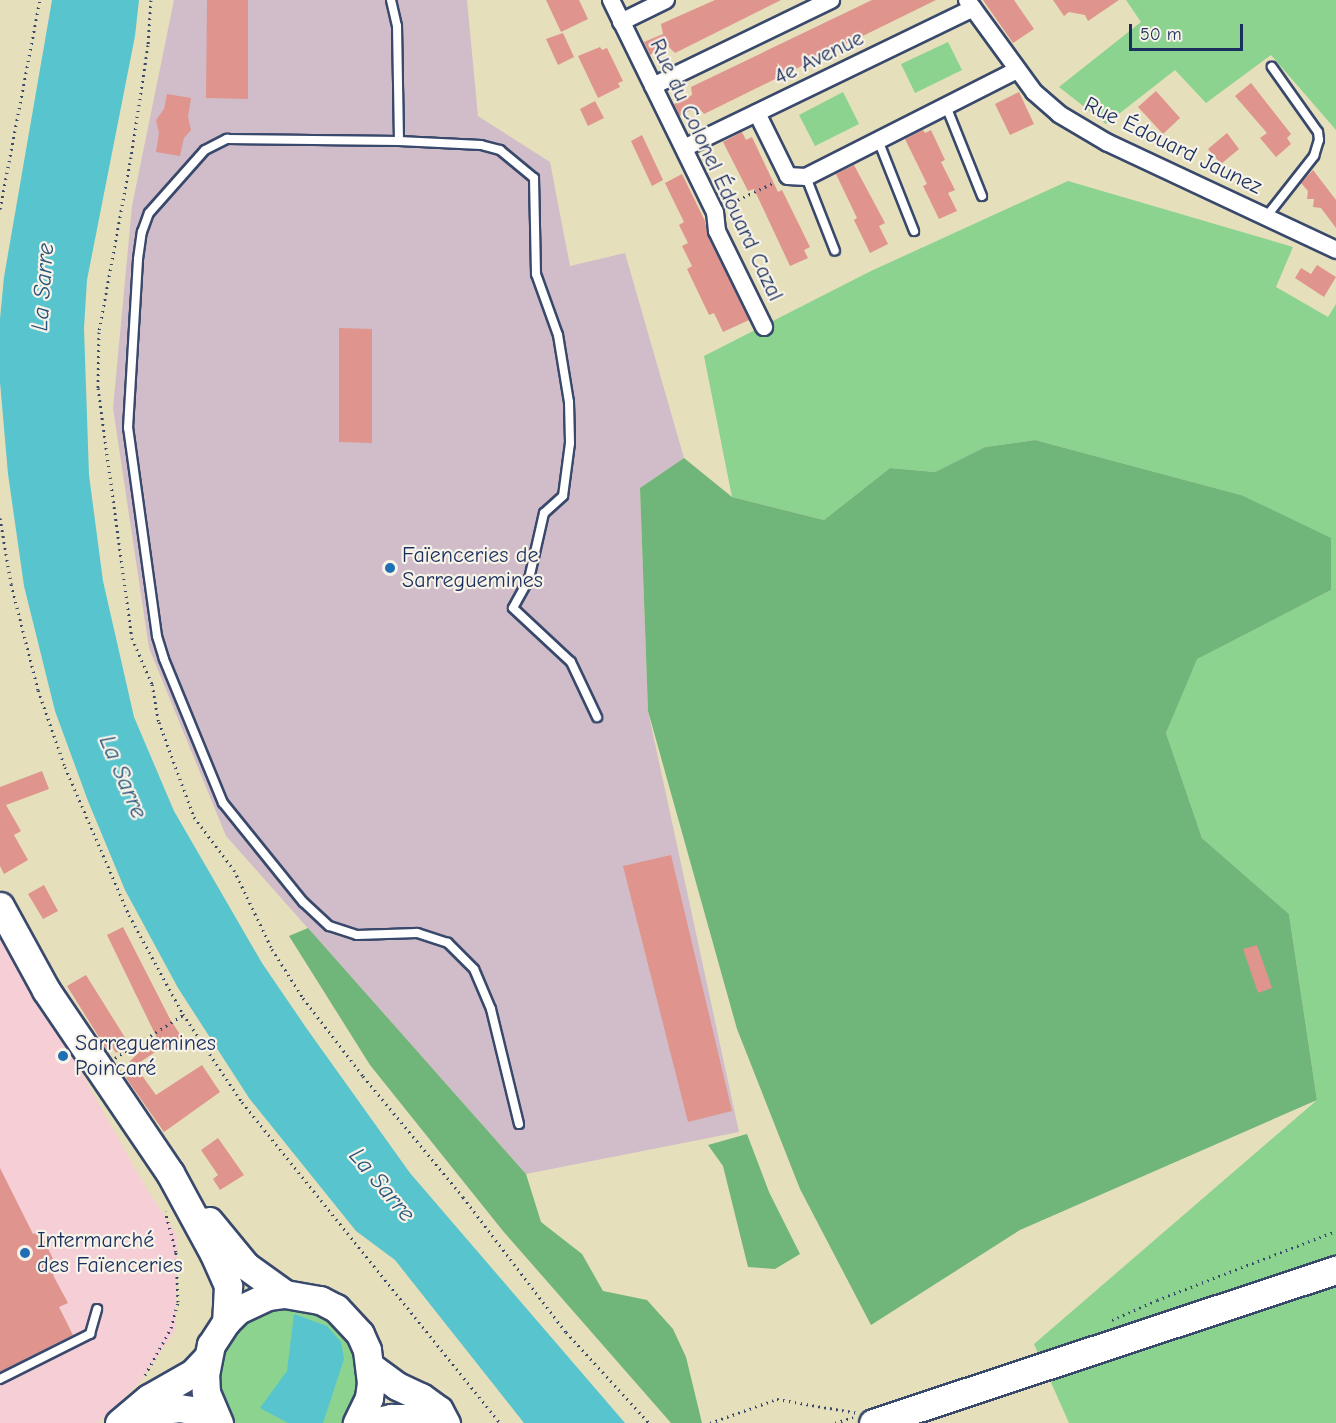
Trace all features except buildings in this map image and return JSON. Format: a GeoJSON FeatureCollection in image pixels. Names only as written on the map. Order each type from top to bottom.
{"type":"FeatureCollection","features":[{"type":"Feature","properties":{"kind":"main road"},"geometry":{"type":"LineString","coordinates":[[0,906],[46,990],[170,1173],[246,1266],[285,1294]]}},
{"type":"Feature","properties":{"kind":"main road"},"geometry":{"type":"LineString","coordinates":[[170,1173],[228,1286],[226,1322]]}},
{"type":"Feature","properties":{"kind":"main road"},"geometry":{"type":"LineString","coordinates":[[887,1415],[1336,1270]]}},
{"type":"Feature","properties":{"kind":"main road"},"geometry":{"type":"LineString","coordinates":[[218,1423],[206,1392],[207,1358],[217,1333],[226,1322],[252,1302],[285,1294],[320,1300],[336,1308],[360,1334],[371,1367],[369,1398],[357,1423]]}},
{"type":"Feature","properties":{"kind":"main road"},"geometry":{"type":"LineString","coordinates":[[119,1423],[149,1398],[193,1373],[207,1358]]}},
{"type":"Feature","properties":{"kind":"main road"},"geometry":{"type":"LineString","coordinates":[[371,1367],[397,1386],[421,1397],[439,1410],[446,1423]]}},
{"type":"Feature","properties":{"kind":"main road"},"geometry":{"type":"LineString","coordinates":[[136,1423],[155,1411],[179,1408],[191,1410],[218,1423]]}},
{"type":"Feature","properties":{"kind":"main road"},"geometry":{"type":"LineString","coordinates":[[369,1423],[391,1418],[413,1418],[429,1423]]}},
{"type":"Feature","properties":{"kind":"street","name":"Rue du Colonel Édouard Cazal"},"geometry":{"type":"LineString","coordinates":[[611,0],[715,212],[717,231],[764,327]]}},
{"type":"Feature","properties":{"kind":"street"},"geometry":{"type":"LineString","coordinates":[[621,22],[666,0]]}},
{"type":"Feature","properties":{"kind":"street"},"geometry":{"type":"LineString","coordinates":[[653,86],[831,0]]}},
{"type":"Feature","properties":{"kind":"street","name":"Rue Édouard Jaunez"},"geometry":{"type":"LineString","coordinates":[[970,4],[1034,92],[1059,114],[1108,142],[1336,250]]}},
{"type":"Feature","properties":{"kind":"street","name":"4e Avenue"},"geometry":{"type":"LineString","coordinates":[[684,148],[970,4]]}},
{"type":"Feature","properties":{"kind":"street"},"geometry":{"type":"LineString","coordinates":[[757,112],[788,176],[806,177],[1017,70]]}},
{"type":"Feature","properties":{"kind":"lane"},"geometry":{"type":"LineString","coordinates":[[391,0],[397,26],[399,141]]}},
{"type":"Feature","properties":{"kind":"lane"},"geometry":{"type":"LineString","coordinates":[[1266,217],[1314,156],[1319,141],[1318,132],[1272,67]]}},
{"type":"Feature","properties":{"kind":"lane"},"geometry":{"type":"LineString","coordinates":[[946,106],[982,196]]}},
{"type":"Feature","properties":{"kind":"lane"},"geometry":{"type":"LineString","coordinates":[[519,1124],[491,1009],[474,969],[448,943],[417,933],[357,935],[329,926],[303,902],[223,803],[164,659],[157,636],[128,428],[138,259],[142,232],[149,213],[183,171],[205,150],[227,139],[399,141],[481,145],[500,150],[534,178],[536,274],[558,335],[569,402],[570,443],[563,496],[544,513],[529,579],[513,608],[571,662],[597,717]]}},
{"type":"Feature","properties":{"kind":"lane"},"geometry":{"type":"LineString","coordinates":[[878,140],[914,231]]}},
{"type":"Feature","properties":{"kind":"lane"},"geometry":{"type":"LineString","coordinates":[[806,177],[835,251]]}},
{"type":"Feature","properties":{"kind":"lane"},"geometry":{"type":"LineString","coordinates":[[0,1379],[90,1334],[97,1309]]}},
{"type":"Feature","properties":{"kind":"path"},"geometry":{"type":"LineString","coordinates":[[0,209],[40,0]]}},
{"type":"Feature","properties":{"kind":"path"},"geometry":{"type":"LineString","coordinates":[[151,0],[148,45],[131,158],[99,332],[98,388],[132,638],[152,684],[159,722],[194,817],[234,870],[272,949],[303,998],[363,1076],[463,1197],[567,1332],[649,1423]]}},
{"type":"Feature","properties":{"kind":"path"},"geometry":{"type":"LineString","coordinates":[[715,212],[788,176]]}},
{"type":"Feature","properties":{"kind":"path"},"geometry":{"type":"LineString","coordinates":[[0,518],[11,584],[38,690],[65,767],[129,915],[183,1014],[242,1102],[500,1423]]}},
{"type":"Feature","properties":{"kind":"path"},"geometry":{"type":"LineString","coordinates":[[98,1069],[183,1014]]}},
{"type":"Feature","properties":{"kind":"path"},"geometry":{"type":"LineString","coordinates":[[149,1398],[139,1386],[171,1328],[178,1302],[176,1251],[164,1205]]}},
{"type":"Feature","properties":{"kind":"path"},"geometry":{"type":"LineString","coordinates":[[1112,1320],[1157,1299],[1336,1231]]}},
{"type":"Feature","properties":{"kind":"path"},"geometry":{"type":"LineString","coordinates":[[710,1423],[777,1399],[887,1415]]}},
{"type":"Feature","properties":{"kind":"shaded area","name":"Faïenceries de Sarreguemines"},"geometry":{"type":"Polygon","coordinates":[[[174,0],[467,0],[478,116],[550,162],[570,266],[625,253],[684,458],[640,488],[648,711],[739,1132],[526,1174],[226,836],[149,648],[113,408],[132,206],[174,0]]]}},
{"type":"Feature","properties":{"kind":"shaded area"},"geometry":{"type":"Polygon","coordinates":[[[0,927],[145,1186],[177,1235],[176,1330],[139,1383],[98,1423],[0,1423],[0,927]]]}},
{"type":"Feature","properties":{"kind":"green space"},"geometry":{"type":"Polygon","coordinates":[[[1126,0],[1336,0],[1336,130],[1271,55],[1206,103],[1175,70],[1106,124],[1059,87],[1141,22],[1126,0]]]}},
{"type":"Feature","properties":{"kind":"green space"},"geometry":{"type":"Polygon","coordinates":[[[948,42],[962,70],[915,93],[901,64],[948,42]]]}},
{"type":"Feature","properties":{"kind":"green space"},"geometry":{"type":"Polygon","coordinates":[[[843,92],[859,124],[815,146],[799,115],[843,92]]]}},
{"type":"Feature","properties":{"kind":"green space"},"geometry":{"type":"Polygon","coordinates":[[[1068,181],[1293,247],[1276,287],[1328,317],[1336,304],[1336,1423],[1069,1423],[1034,1344],[1317,1100],[1289,914],[1202,838],[1166,733],[1196,659],[1331,590],[1241,495],[1035,440],[985,447],[935,472],[890,468],[824,520],[732,497],[704,356],[871,271],[1068,181]]]}},
{"type":"Feature","properties":{"kind":"green space"},"geometry":{"type":"Polygon","coordinates":[[[1035,440],[1241,495],[1331,538],[1331,590],[1197,659],[1166,733],[1202,838],[1289,914],[1317,1100],[1020,1230],[871,1325],[800,1189],[737,1029],[648,711],[640,488],[684,458],[732,497],[824,520],[890,468],[935,472],[985,447],[1035,440]]]}},
{"type":"Feature","properties":{"kind":"green space"},"geometry":{"type":"Polygon","coordinates":[[[308,928],[526,1174],[541,1222],[582,1254],[603,1291],[647,1300],[673,1329],[686,1357],[702,1423],[671,1423],[503,1231],[370,1065],[289,936],[308,928]]]}},
{"type":"Feature","properties":{"kind":"green space"},"geometry":{"type":"Polygon","coordinates":[[[747,1134],[769,1192],[800,1254],[775,1269],[748,1267],[723,1166],[708,1145],[747,1134]]]}},
{"type":"Feature","properties":{"kind":"green space"},"geometry":{"type":"Polygon","coordinates":[[[294,1306],[324,1315],[347,1337],[359,1366],[357,1398],[350,1412],[342,1423],[235,1423],[230,1417],[218,1388],[220,1356],[227,1342],[236,1329],[262,1311],[294,1306]]]}},
{"type":"Feature","properties":{"kind":"water","name":"La Sarre"},"geometry":{"type":"Polygon","coordinates":[[[52,0],[139,0],[135,36],[87,280],[84,328],[89,475],[103,581],[134,717],[174,811],[262,963],[307,1029],[410,1173],[625,1423],[524,1423],[395,1260],[356,1231],[249,1098],[178,988],[125,890],[88,801],[55,711],[24,586],[8,474],[0,382],[0,319],[4,277],[52,0]]]}},
{"type":"Feature","properties":{"kind":"water"},"geometry":{"type":"Polygon","coordinates":[[[294,1314],[327,1326],[341,1342],[344,1359],[323,1423],[288,1423],[260,1408],[287,1371],[294,1314]]]}},
{"type":"Feature","properties":{"kind":"place","name":"Faïenceries de Sarreguemines"},"geometry":{"type":"Point","coordinates":[390,568]}},
{"type":"Feature","properties":{"kind":"place","name":"Sarreguemines Poincaré"},"geometry":{"type":"Point","coordinates":[63,1056]}},
{"type":"Feature","properties":{"kind":"place","name":"Intermarché des Faïenceries"},"geometry":{"type":"Point","coordinates":[25,1253]}}]}
